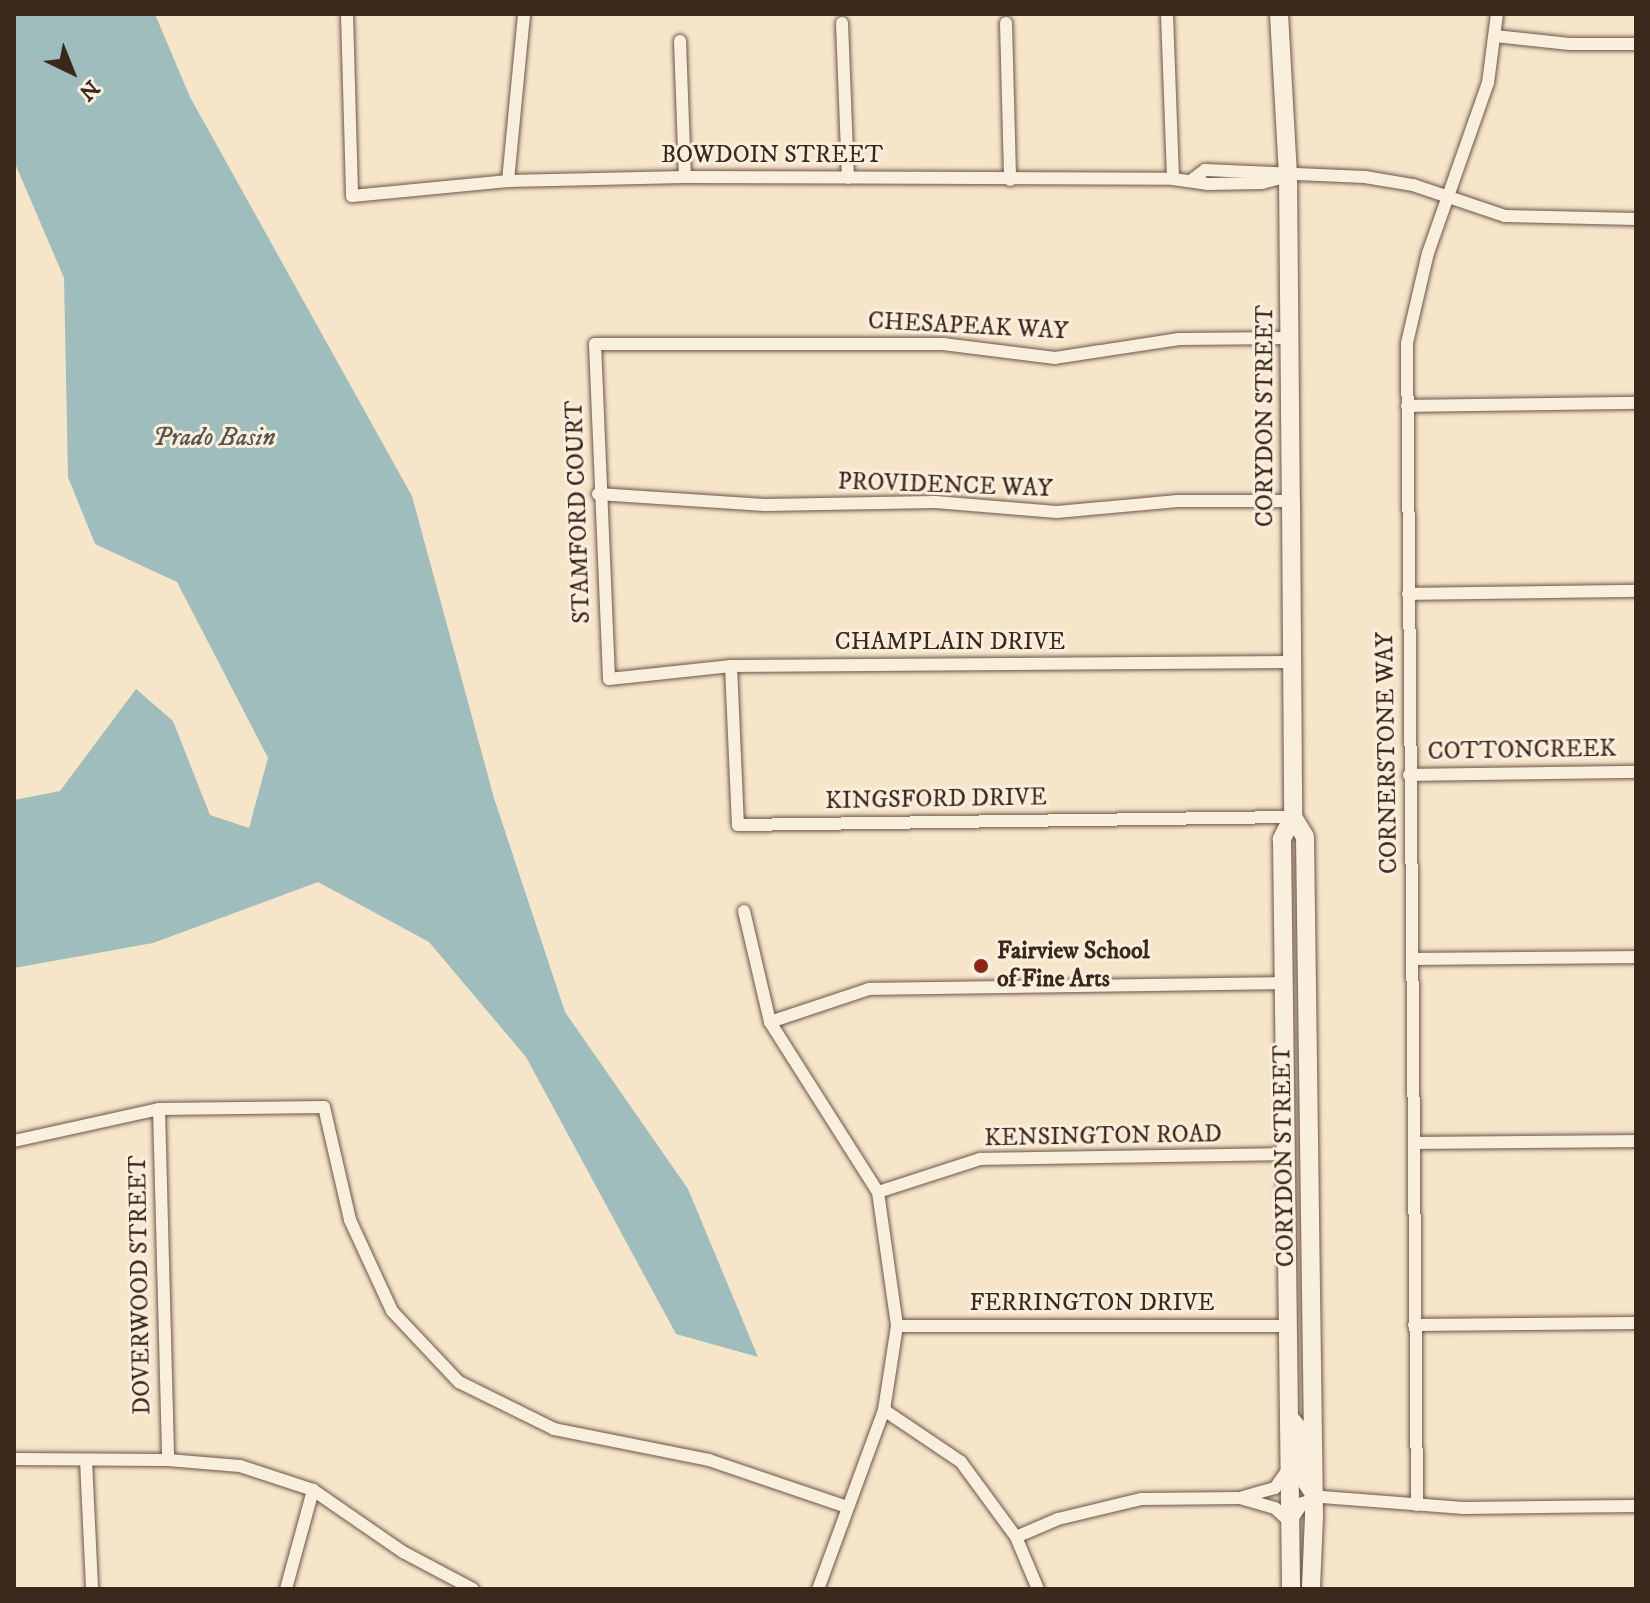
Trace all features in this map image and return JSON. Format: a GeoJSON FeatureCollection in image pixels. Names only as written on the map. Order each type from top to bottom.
{"type":"FeatureCollection","features":[{"type":"Feature","properties":{"kind":"main road","name":"CORYDON STREET"},"geometry":{"type":"LineString","coordinates":[[1279,14],[1288,176],[1291,501],[1293,817],[1282,839],[1291,1589]]}},
{"type":"Feature","properties":{"kind":"main road","name":"CORYDON STREET"},"geometry":{"type":"LineString","coordinates":[[1293,817],[1305,837],[1313,1497],[1311,1589]]}},
{"type":"Feature","properties":{"kind":"street","name":"BOWDOIN STREET"},"geometry":{"type":"LineString","coordinates":[[347,14],[352,196],[508,181],[685,177],[1193,179],[1205,170],[1262,170],[1288,176],[1365,177],[1540,220],[1636,219]]}},
{"type":"Feature","properties":{"kind":"street"},"geometry":{"type":"LineString","coordinates":[[508,181],[524,14]]}},
{"type":"Feature","properties":{"kind":"street"},"geometry":{"type":"LineString","coordinates":[[1167,14],[1173,179]]}},
{"type":"Feature","properties":{"kind":"street","name":"CORNERSTONE WAY"},"geometry":{"type":"LineString","coordinates":[[1417,1505],[1407,343],[1418,286],[1488,83],[1497,14]]}},
{"type":"Feature","properties":{"kind":"street"},"geometry":{"type":"LineString","coordinates":[[842,23],[848,178]]}},
{"type":"Feature","properties":{"kind":"street"},"geometry":{"type":"LineString","coordinates":[[1006,23],[1010,180]]}},
{"type":"Feature","properties":{"kind":"street"},"geometry":{"type":"LineString","coordinates":[[1495,36],[1570,44],[1636,44]]}},
{"type":"Feature","properties":{"kind":"street"},"geometry":{"type":"LineString","coordinates":[[680,41],[685,177]]}},
{"type":"Feature","properties":{"kind":"street","name":"CHESAPEAK WAY"},"geometry":{"type":"LineString","coordinates":[[595,344],[943,344],[1055,358],[1179,339],[1289,338]]}},
{"type":"Feature","properties":{"kind":"street","name":"STAMFORD COURT"},"geometry":{"type":"LineString","coordinates":[[595,344],[598,494],[609,679]]}},
{"type":"Feature","properties":{"kind":"street"},"geometry":{"type":"LineString","coordinates":[[1407,406],[1636,403]]}},
{"type":"Feature","properties":{"kind":"street","name":"PROVIDENCE WAY"},"geometry":{"type":"LineString","coordinates":[[598,494],[765,505],[935,502],[1057,512],[1177,501],[1291,501]]}},
{"type":"Feature","properties":{"kind":"street"},"geometry":{"type":"LineString","coordinates":[[1408,594],[1636,591]]}},
{"type":"Feature","properties":{"kind":"street","name":"CHAMPLAIN DRIVE"},"geometry":{"type":"LineString","coordinates":[[609,679],[731,666],[1291,662]]}},
{"type":"Feature","properties":{"kind":"street","name":"KINGSFORD DRIVE"},"geometry":{"type":"LineString","coordinates":[[731,666],[738,825],[1293,817]]}},
{"type":"Feature","properties":{"kind":"street","name":"COTTONCREEK"},"geometry":{"type":"LineString","coordinates":[[1409,775],[1636,772]]}},
{"type":"Feature","properties":{"kind":"street"},"geometry":{"type":"LineString","coordinates":[[744,911],[770,1022],[878,1192],[897,1326],[884,1410],[818,1589]]}},
{"type":"Feature","properties":{"kind":"street"},"geometry":{"type":"LineString","coordinates":[[1412,959],[1636,957]]}},
{"type":"Feature","properties":{"kind":"street"},"geometry":{"type":"LineString","coordinates":[[770,1022],[869,989],[1284,983]]}},
{"type":"Feature","properties":{"kind":"street"},"geometry":{"type":"LineString","coordinates":[[14,1141],[159,1109],[324,1107],[350,1220],[392,1311],[459,1382],[554,1429],[709,1460],[847,1507]]}},
{"type":"Feature","properties":{"kind":"street","name":"DOVERWOOD STREET"},"geometry":{"type":"LineString","coordinates":[[159,1109],[168,1460]]}},
{"type":"Feature","properties":{"kind":"street"},"geometry":{"type":"LineString","coordinates":[[1415,1143],[1636,1141]]}},
{"type":"Feature","properties":{"kind":"street","name":"KENSINGTON ROAD"},"geometry":{"type":"LineString","coordinates":[[878,1192],[980,1159],[1285,1154]]}},
{"type":"Feature","properties":{"kind":"street"},"geometry":{"type":"LineString","coordinates":[[1414,1325],[1636,1323]]}},
{"type":"Feature","properties":{"kind":"street","name":"FERRINGTON DRIVE"},"geometry":{"type":"LineString","coordinates":[[897,1326],[1286,1326]]}},
{"type":"Feature","properties":{"kind":"street"},"geometry":{"type":"LineString","coordinates":[[884,1410],[961,1462],[1016,1537],[1038,1589]]}},
{"type":"Feature","properties":{"kind":"street","name":"CORYDON STREET"},"geometry":{"type":"LineString","coordinates":[[1291,1415],[1299,1425],[1300,1478],[1313,1497]]}},
{"type":"Feature","properties":{"kind":"street"},"geometry":{"type":"LineString","coordinates":[[14,1459],[168,1460],[240,1466],[313,1490],[436,1573],[473,1589]]}},
{"type":"Feature","properties":{"kind":"street"},"geometry":{"type":"LineString","coordinates":[[86,1460],[92,1589]]}},
{"type":"Feature","properties":{"kind":"street"},"geometry":{"type":"LineString","coordinates":[[1016,1537],[1102,1506],[1141,1499],[1240,1498],[1275,1488],[1289,1466]]}},
{"type":"Feature","properties":{"kind":"street"},"geometry":{"type":"LineString","coordinates":[[286,1589],[313,1490]]}},
{"type":"Feature","properties":{"kind":"street"},"geometry":{"type":"LineString","coordinates":[[1290,1522],[1295,1510],[1313,1497],[1358,1496],[1417,1505],[1636,1506]]}},
{"type":"Feature","properties":{"kind":"street"},"geometry":{"type":"LineString","coordinates":[[1240,1498],[1282,1511],[1290,1522]]}},
{"type":"Feature","properties":{"kind":"water","name":"Prado Basin"},"geometry":{"type":"Polygon","coordinates":[[[14,14],[155,14],[190,97],[412,496],[494,798],[565,1012],[688,1189],[758,1357],[676,1334],[526,1057],[429,942],[318,882],[153,943],[14,968],[14,800],[60,791],[136,689],[173,721],[210,815],[249,828],[268,758],[177,582],[95,544],[68,477],[64,278],[14,161],[14,14]]]}},
{"type":"Feature","properties":{"kind":"place","name":"Fairview School of Fine Arts"},"geometry":{"type":"Point","coordinates":[981,966]}}]}
